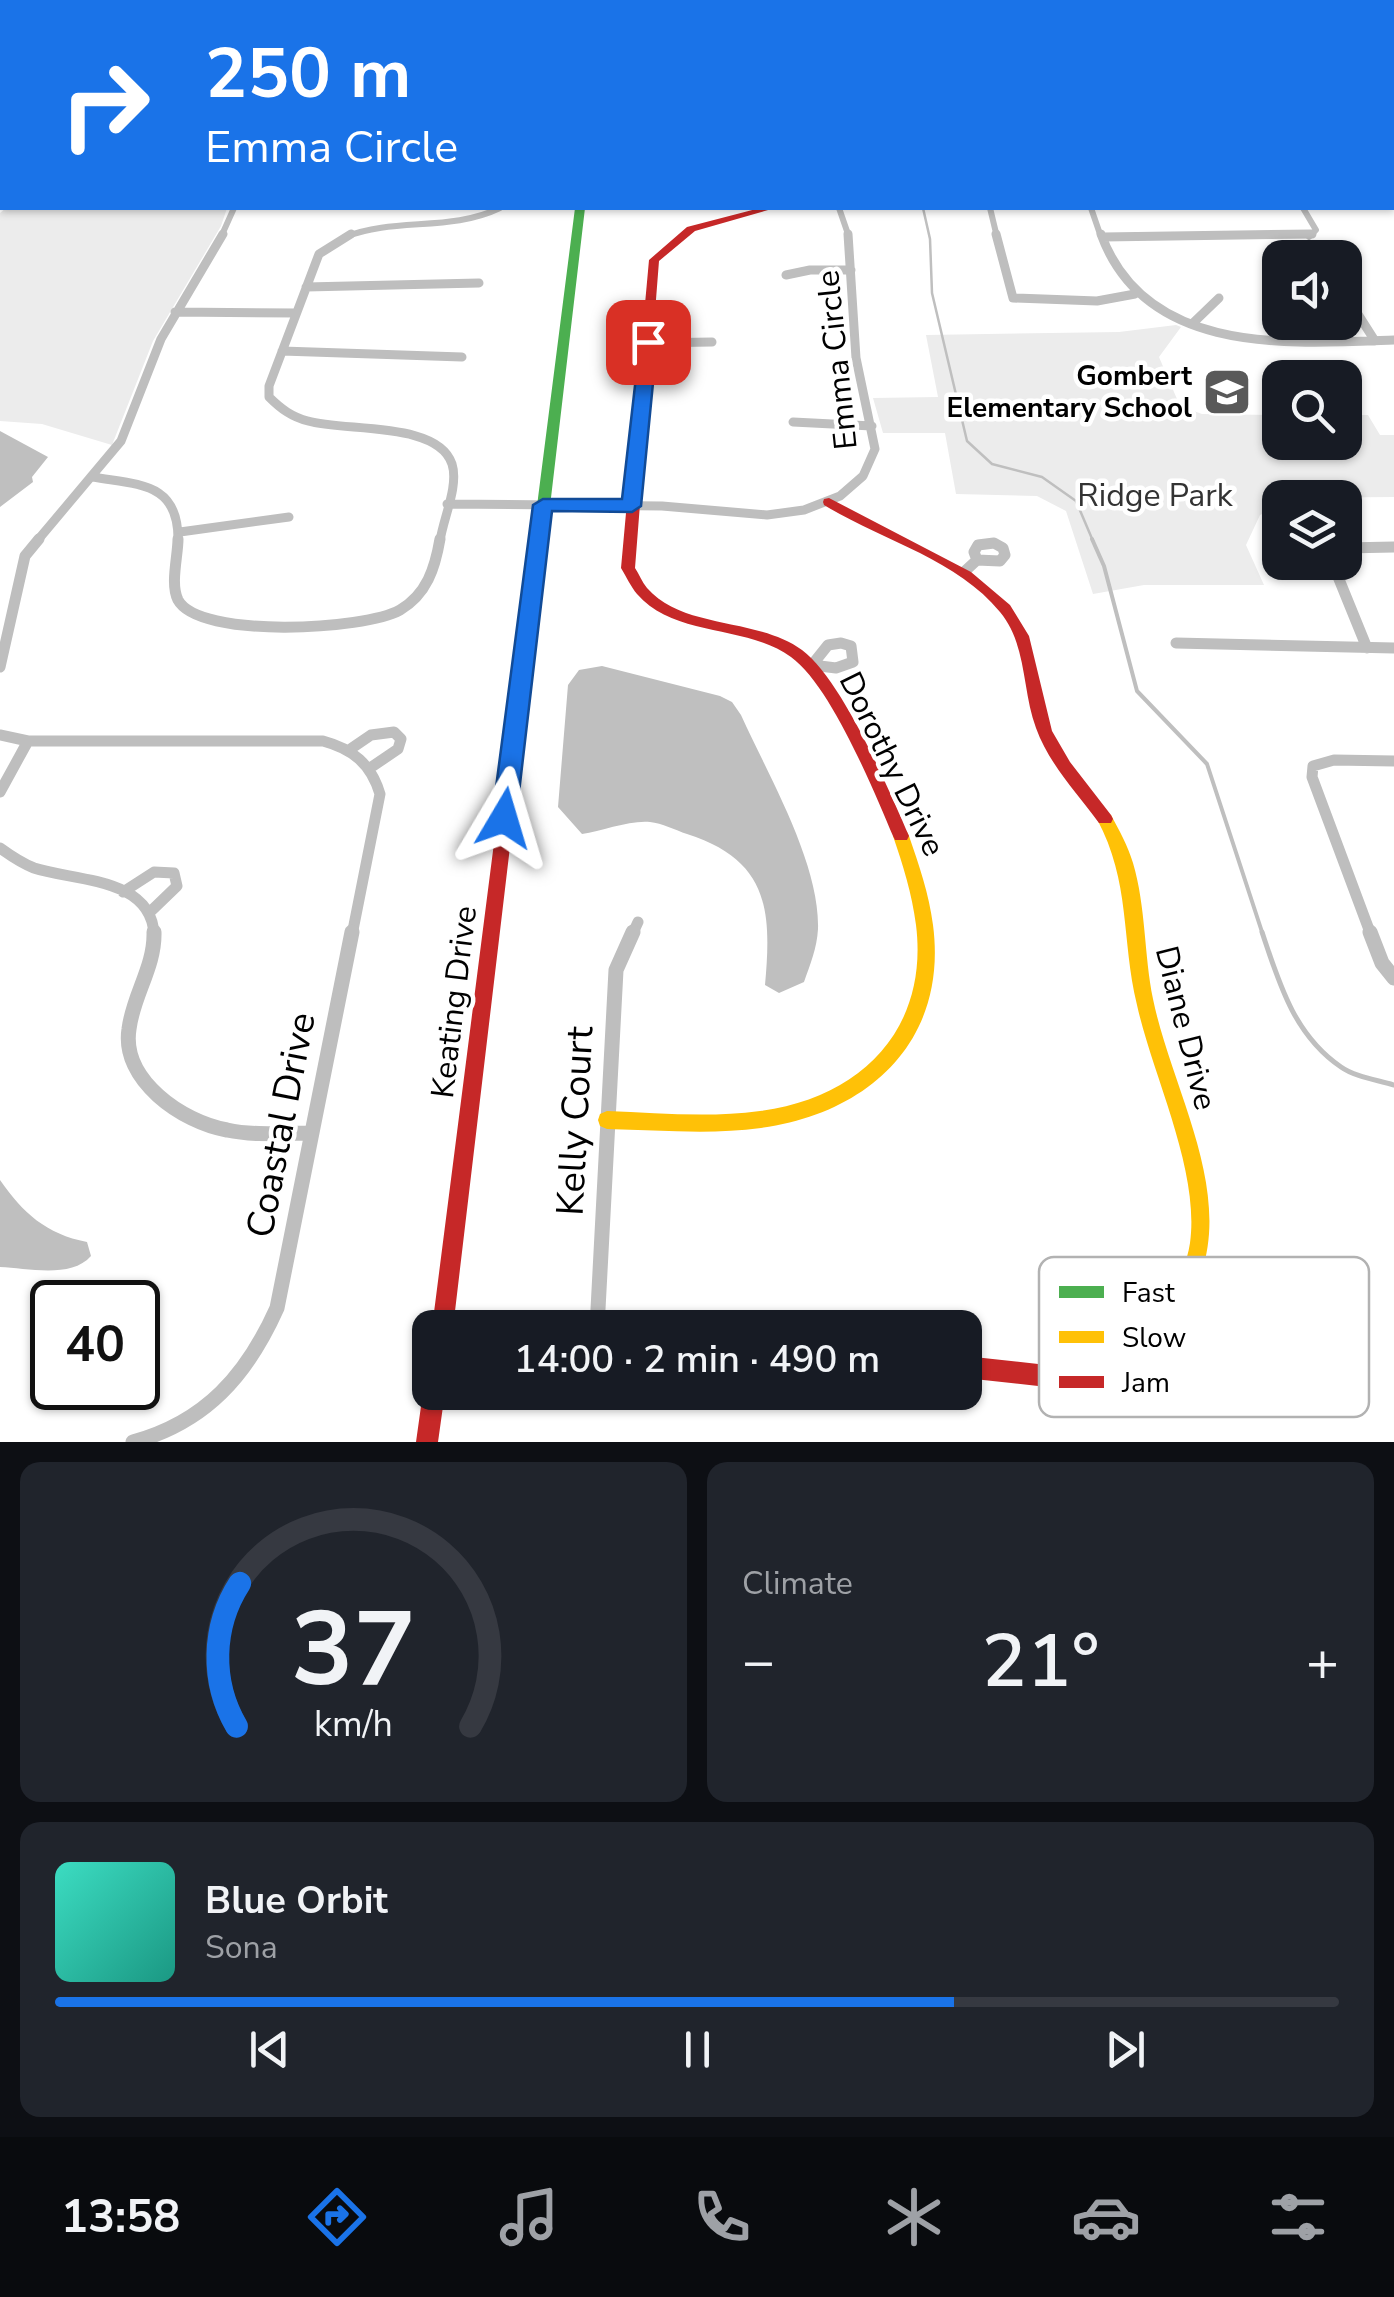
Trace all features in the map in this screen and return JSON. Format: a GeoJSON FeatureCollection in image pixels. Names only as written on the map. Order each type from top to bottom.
{"type":"FeatureCollection","features":[{"type":"Feature","properties":{"kind":"street"},"geometry":{"type":"LineString","coordinates":[[0,668],[24,556],[121,442],[175,312],[228,227],[233,210]]}},
{"type":"Feature","properties":{"kind":"street"},"geometry":{"type":"LineString","coordinates":[[93,478],[167,496],[180,514],[174,586],[180,605],[203,619],[240,624],[351,623],[393,614],[416,598],[432,574],[452,464],[431,440],[298,420],[276,408],[269,398],[269,386],[319,254],[338,238],[468,220],[495,210]]}},
{"type":"Feature","properties":{"kind":"street","name":"Keating Drive"},"geometry":{"type":"LineString","coordinates":[[444,1310],[580,210]]}},
{"type":"Feature","properties":{"kind":"street","name":"Dorothy Drive"},"geometry":{"type":"LineString","coordinates":[[607,1120],[742,1120],[808,1109],[849,1090],[882,1066],[918,1017],[928,988],[931,960],[918,883],[897,830],[812,665],[796,651],[766,636],[690,619],[652,603],[628,568],[652,268],[663,248],[699,225],[762,210]]}},
{"type":"Feature","properties":{"kind":"street","name":"Emma Circle"},"geometry":{"type":"LineString","coordinates":[[447,504],[632,506],[767,516],[828,502],[858,482],[868,470],[876,448],[854,344],[848,230],[840,210]]}},
{"type":"Feature","properties":{"kind":"street"},"geometry":{"type":"LineString","coordinates":[[991,210],[1013,298],[1097,301],[1135,294]]}},
{"type":"Feature","properties":{"kind":"street"},"geometry":{"type":"LineString","coordinates":[[1093,210],[1118,273],[1135,294],[1192,324],[1253,338],[1394,340]]}},
{"type":"Feature","properties":{"kind":"street"},"geometry":{"type":"LineString","coordinates":[[1103,237],[1309,237],[1316,230],[1304,210]]}},
{"type":"Feature","properties":{"kind":"street"},"geometry":{"type":"LineString","coordinates":[[786,275],[810,270],[851,270]]}},
{"type":"Feature","properties":{"kind":"street"},"geometry":{"type":"LineString","coordinates":[[306,287],[478,284]]}},
{"type":"Feature","properties":{"kind":"street"},"geometry":{"type":"LineString","coordinates":[[1192,324],[1219,298]]}},
{"type":"Feature","properties":{"kind":"street"},"geometry":{"type":"LineString","coordinates":[[175,312],[296,313]]}},
{"type":"Feature","properties":{"kind":"street"},"geometry":{"type":"LineString","coordinates":[[1362,320],[1375,341]]}},
{"type":"Feature","properties":{"kind":"street"},"geometry":{"type":"LineString","coordinates":[[648,342],[712,342]]}},
{"type":"Feature","properties":{"kind":"street"},"geometry":{"type":"LineString","coordinates":[[282,351],[462,357]]}},
{"type":"Feature","properties":{"kind":"street"},"geometry":{"type":"LineString","coordinates":[[793,422],[872,426]]}},
{"type":"Feature","properties":{"kind":"street","name":"Diane Drive"},"geometry":{"type":"LineString","coordinates":[[828,502],[863,526],[964,572],[995,598],[1016,623],[1030,661],[1045,732],[1122,848],[1130,877],[1144,1000],[1198,1181],[1202,1223],[1197,1257]]}},
{"type":"Feature","properties":{"kind":"street"},"geometry":{"type":"LineString","coordinates":[[180,532],[289,517]]}},
{"type":"Feature","properties":{"kind":"street"},"geometry":{"type":"LineString","coordinates":[[1362,548],[1394,547]]}},
{"type":"Feature","properties":{"kind":"street"},"geometry":{"type":"LineString","coordinates":[[964,572],[977,560]]}},
{"type":"Feature","properties":{"kind":"street"},"geometry":{"type":"LineString","coordinates":[[1339,580],[1367,648]]}},
{"type":"Feature","properties":{"kind":"street"},"geometry":{"type":"LineString","coordinates":[[1176,643],[1394,648]]}},
{"type":"Feature","properties":{"kind":"street"},"geometry":{"type":"LineString","coordinates":[[0,735],[28,741],[0,792]]}},
{"type":"Feature","properties":{"kind":"street","name":"Coastal Drive"},"geometry":{"type":"LineString","coordinates":[[28,741],[305,739],[360,758],[376,779],[379,809],[277,1308],[265,1338],[243,1374],[221,1398],[174,1436],[133,1442]]}},
{"type":"Feature","properties":{"kind":"street"},"geometry":{"type":"LineString","coordinates":[[1394,761],[1334,760],[1313,766],[1312,777],[1382,964],[1394,978]]}},
{"type":"Feature","properties":{"kind":"street"},"geometry":{"type":"LineString","coordinates":[[0,848],[20,864],[123,892],[149,912],[155,936],[127,1041],[136,1072],[196,1124],[235,1132],[312,1133]]}},
{"type":"Feature","properties":{"kind":"street"},"geometry":{"type":"LineString","coordinates":[[123,892],[154,872],[174,873],[177,886],[149,912]]}},
{"type":"Feature","properties":{"kind":"street","name":"Kelly Court"},"geometry":{"type":"LineString","coordinates":[[598,1310],[616,970],[638,922]]}},
{"type":"Feature","properties":{"kind":"street","name":"Diane Drive"},"geometry":{"type":"LineString","coordinates":[[982,1369],[1039,1375]]}},
{"type":"Feature","properties":{"kind":"street"},"geometry":{"type":"LineString","coordinates":[[428,1442],[432,1410]]}},
{"type":"Feature","properties":{"kind":"green space"},"geometry":{"type":"Polygon","coordinates":[[[226,210],[221,226],[153,341],[112,445],[42,424],[0,421],[0,213],[226,210]]]}},
{"type":"Feature","properties":{"kind":"green space","name":"Ridge Park"},"geometry":{"type":"Polygon","coordinates":[[[1181,327],[1159,357],[1180,406],[1202,414],[1262,415],[1262,460],[1362,460],[1362,415],[1368,415],[1380,435],[1394,435],[1394,497],[1362,497],[1362,480],[1262,480],[1262,514],[1246,545],[1264,585],[1144,585],[1093,594],[1066,511],[1037,496],[956,494],[945,433],[883,433],[873,398],[938,397],[926,335],[1119,332],[1181,327]]]}},
{"type":"Feature","properties":{"kind":"shaded area"},"geometry":{"type":"Polygon","coordinates":[[[0,431],[48,457],[32,477],[33,482],[0,507],[0,431]]]}},
{"type":"Feature","properties":{"kind":"shaded area"},"geometry":{"type":"Polygon","coordinates":[[[602,666],[720,696],[732,702],[741,715],[790,820],[811,876],[818,929],[804,982],[779,993],[765,985],[765,911],[749,873],[734,858],[714,845],[655,823],[634,823],[582,834],[558,807],[568,685],[579,670],[602,666]]]}},
{"type":"Feature","properties":{"kind":"shaded area"},"geometry":{"type":"Polygon","coordinates":[[[0,1180],[48,1228],[87,1242],[91,1256],[61,1270],[0,1267],[0,1180]]]}},
{"type":"Feature","properties":{"kind":"waterway"},"geometry":{"type":"LineString","coordinates":[[923,210],[930,239],[932,293],[967,441],[992,464],[1042,477],[1076,501],[1093,541]]}},
{"type":"Feature","properties":{"kind":"waterway"},"geometry":{"type":"LineString","coordinates":[[1092,539],[1104,566],[1137,691],[1207,764],[1262,933]]}},
{"type":"Feature","properties":{"kind":"waterway"},"geometry":{"type":"LineString","coordinates":[[1262,933],[1290,1007],[1311,1040],[1347,1070],[1394,1085]]}},
{"type":"Feature","properties":{"kind":"traffic: fast"},"geometry":{"type":"LineString","coordinates":[[508,796],[580,210]]}},
{"type":"Feature","properties":{"kind":"traffic: slow"},"geometry":{"type":"LineString","coordinates":[[1105,819],[1130,885],[1145,1003],[1189,1150],[1199,1198],[1200,1243],[1196,1257]]}},
{"type":"Feature","properties":{"kind":"traffic: slow"},"geometry":{"type":"LineString","coordinates":[[607,1120],[760,1120],[832,1100],[871,1077],[899,1046],[916,1011],[925,971],[925,928],[917,882],[901,836]]}},
{"type":"Feature","properties":{"kind":"traffic: jam"},"geometry":{"type":"LineString","coordinates":[[762,210],[691,229],[654,260],[628,568],[642,591],[661,606],[682,616],[754,633],[799,655],[841,713],[901,836]]}},
{"type":"Feature","properties":{"kind":"traffic: jam"},"geometry":{"type":"LineString","coordinates":[[829,502],[966,575],[1005,608],[1021,636],[1044,731],[1064,766],[1105,819]]}},
{"type":"Feature","properties":{"kind":"traffic: jam"},"geometry":{"type":"LineString","coordinates":[[444,1310],[508,796]]}},
{"type":"Feature","properties":{"kind":"traffic: jam"},"geometry":{"type":"LineString","coordinates":[[982,1369],[1039,1375]]}},
{"type":"Feature","properties":{"kind":"traffic: jam"},"geometry":{"type":"LineString","coordinates":[[427,1442],[431,1410]]}},
{"type":"Feature","properties":{"kind":"place","name":"Gombert Elementary School"},"geometry":{"type":"Point","coordinates":[1227,392]}},
{"type":"Feature","properties":{"kind":"route"},"geometry":{"type":"LineString","coordinates":[[504,818],[543,505],[632,506],[648,342]]}}]}
